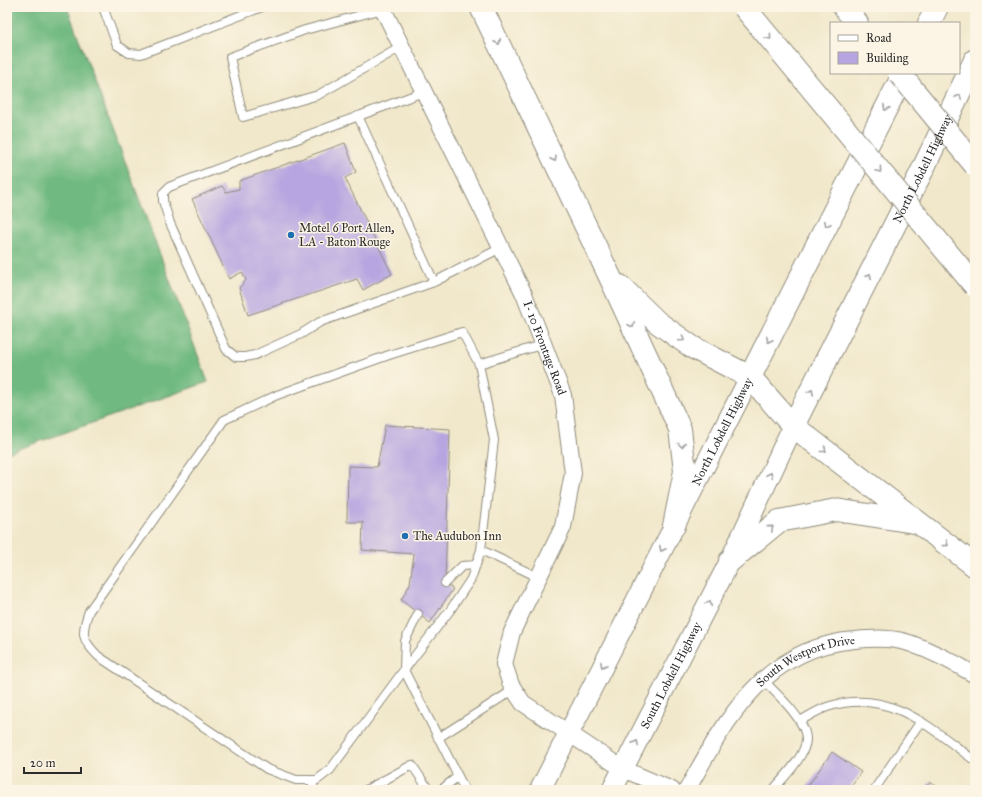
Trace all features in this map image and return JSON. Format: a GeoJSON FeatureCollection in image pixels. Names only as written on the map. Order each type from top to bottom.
{"type":"FeatureCollection","features":[{"type":"Feature","properties":{"kind":"highway"},"geometry":{"type":"LineString","coordinates":[[481,7],[610,277],[680,429],[685,471],[674,526]]}},
{"type":"Feature","properties":{"kind":"highway"},"geometry":{"type":"LineString","coordinates":[[744,7],[975,286]]}},
{"type":"Feature","properties":{"kind":"highway"},"geometry":{"type":"LineString","coordinates":[[844,7],[856,22]]}},
{"type":"Feature","properties":{"kind":"highway"},"geometry":{"type":"LineString","coordinates":[[930,22],[937,7]]}},
{"type":"Feature","properties":{"kind":"highway","name":"North Lobdell Highway"},"geometry":{"type":"LineString","coordinates":[[793,426],[925,166],[975,60]]}},
{"type":"Feature","properties":{"kind":"highway"},"geometry":{"type":"LineString","coordinates":[[899,74],[975,165]]}},
{"type":"Feature","properties":{"kind":"highway","name":"North Lobdell Highway"},"geometry":{"type":"LineString","coordinates":[[750,377],[903,74]]}},
{"type":"Feature","properties":{"kind":"highway"},"geometry":{"type":"LineString","coordinates":[[610,277],[657,322],[692,347],[750,377],[793,426],[917,523],[975,566]]}},
{"type":"Feature","properties":{"kind":"highway"},"geometry":{"type":"LineString","coordinates":[[730,561],[779,521],[836,510],[917,523]]}},
{"type":"Feature","properties":{"kind":"street","name":"I- 10 Frontage Road"},"geometry":{"type":"LineString","coordinates":[[382,8],[524,294],[563,395],[573,473],[563,527],[512,632],[504,664],[513,690],[523,703],[623,769],[672,790]]}},
{"type":"Feature","properties":{"kind":"street","name":"North Lobdell Highway"},"geometry":{"type":"LineString","coordinates":[[540,790],[750,377]]}},
{"type":"Feature","properties":{"kind":"street","name":"South Lobdell Highway"},"geometry":{"type":"LineString","coordinates":[[612,790],[730,561],[793,426]]}},
{"type":"Feature","properties":{"kind":"street","name":"South Westport Drive"},"geometry":{"type":"LineString","coordinates":[[687,790],[714,742],[741,702],[778,667],[813,648],[843,641],[879,638],[911,643],[949,660],[975,675]]}},
{"type":"Feature","properties":{"kind":"lane"},"geometry":{"type":"LineString","coordinates":[[103,7],[117,46],[129,53],[141,54],[262,7]]}},
{"type":"Feature","properties":{"kind":"lane"},"geometry":{"type":"LineString","coordinates":[[382,8],[306,30],[230,57],[243,117],[318,95],[401,47]]}},
{"type":"Feature","properties":{"kind":"lane"},"geometry":{"type":"LineString","coordinates":[[423,92],[169,187],[163,193],[170,223],[226,349],[236,357],[245,357],[255,354],[301,334],[320,322],[434,282],[501,248]]}},
{"type":"Feature","properties":{"kind":"lane"},"geometry":{"type":"LineString","coordinates":[[358,116],[434,282]]}},
{"type":"Feature","properties":{"kind":"lane"},"geometry":{"type":"LineString","coordinates":[[462,332],[479,364],[494,440],[481,550],[471,579],[451,609],[330,770],[317,780],[296,780],[267,769],[98,656],[86,644],[83,628],[90,611],[224,420],[277,395],[389,355],[462,332]]}},
{"type":"Feature","properties":{"kind":"lane"},"geometry":{"type":"LineString","coordinates":[[479,364],[544,344]]}},
{"type":"Feature","properties":{"kind":"lane"},"geometry":{"type":"LineString","coordinates":[[481,550],[538,577]]}},
{"type":"Feature","properties":{"kind":"lane"},"geometry":{"type":"LineString","coordinates":[[446,583],[462,566],[476,565]]}},
{"type":"Feature","properties":{"kind":"lane"},"geometry":{"type":"LineString","coordinates":[[418,614],[405,641],[404,670],[457,777],[466,790]]}},
{"type":"Feature","properties":{"kind":"lane"},"geometry":{"type":"LineString","coordinates":[[763,680],[800,721],[806,739],[802,751],[793,766],[773,790]]}},
{"type":"Feature","properties":{"kind":"lane"},"geometry":{"type":"LineString","coordinates":[[438,738],[513,690]]}},
{"type":"Feature","properties":{"kind":"lane"},"geometry":{"type":"LineString","coordinates":[[800,721],[826,707],[842,703],[859,702],[880,704],[905,711],[974,760]]}},
{"type":"Feature","properties":{"kind":"lane"},"geometry":{"type":"LineString","coordinates":[[874,790],[921,721]]}},
{"type":"Feature","properties":{"kind":"lane"},"geometry":{"type":"LineString","coordinates":[[366,790],[412,765],[429,790]]}},
{"type":"Feature","properties":{"kind":"lane"},"geometry":{"type":"LineString","coordinates":[[441,790],[457,777]]}},
{"type":"Feature","properties":{"kind":"lane"},"geometry":{"type":"LineString","coordinates":[[312,780],[314,790]]}},
{"type":"Feature","properties":{"kind":"green space"},"geometry":{"type":"Polygon","coordinates":[[[7,7],[67,7],[208,382],[7,453],[7,7]]]}},
{"type":"Feature","properties":{"kind":"building","name":"Motel 6 Port Allen, LA - Baton Rouge"},"geometry":{"type":"Polygon","coordinates":[[[345,143],[356,172],[345,178],[392,274],[363,290],[357,279],[248,315],[239,288],[246,280],[242,272],[229,279],[192,199],[222,186],[226,192],[239,189],[239,181],[345,143]]]}},
{"type":"Feature","properties":{"kind":"building","name":"The Audubon Inn"},"geometry":{"type":"Polygon","coordinates":[[[385,425],[450,429],[445,583],[453,589],[430,623],[401,600],[410,584],[414,554],[362,550],[363,522],[347,522],[348,466],[377,467],[385,425]]]}},
{"type":"Feature","properties":{"kind":"building"},"geometry":{"type":"Polygon","coordinates":[[[832,752],[861,772],[848,790],[805,790],[832,752]]]}},
{"type":"Feature","properties":{"kind":"building"},"geometry":{"type":"Polygon","coordinates":[[[930,782],[942,790],[924,790],[930,782]]]}},
{"type":"Feature","properties":{"kind":"place","name":"Motel 6 Port Allen, LA - Baton Rouge"},"geometry":{"type":"Point","coordinates":[291,235]}},
{"type":"Feature","properties":{"kind":"place","name":"The Audubon Inn"},"geometry":{"type":"Point","coordinates":[405,536]}}]}
